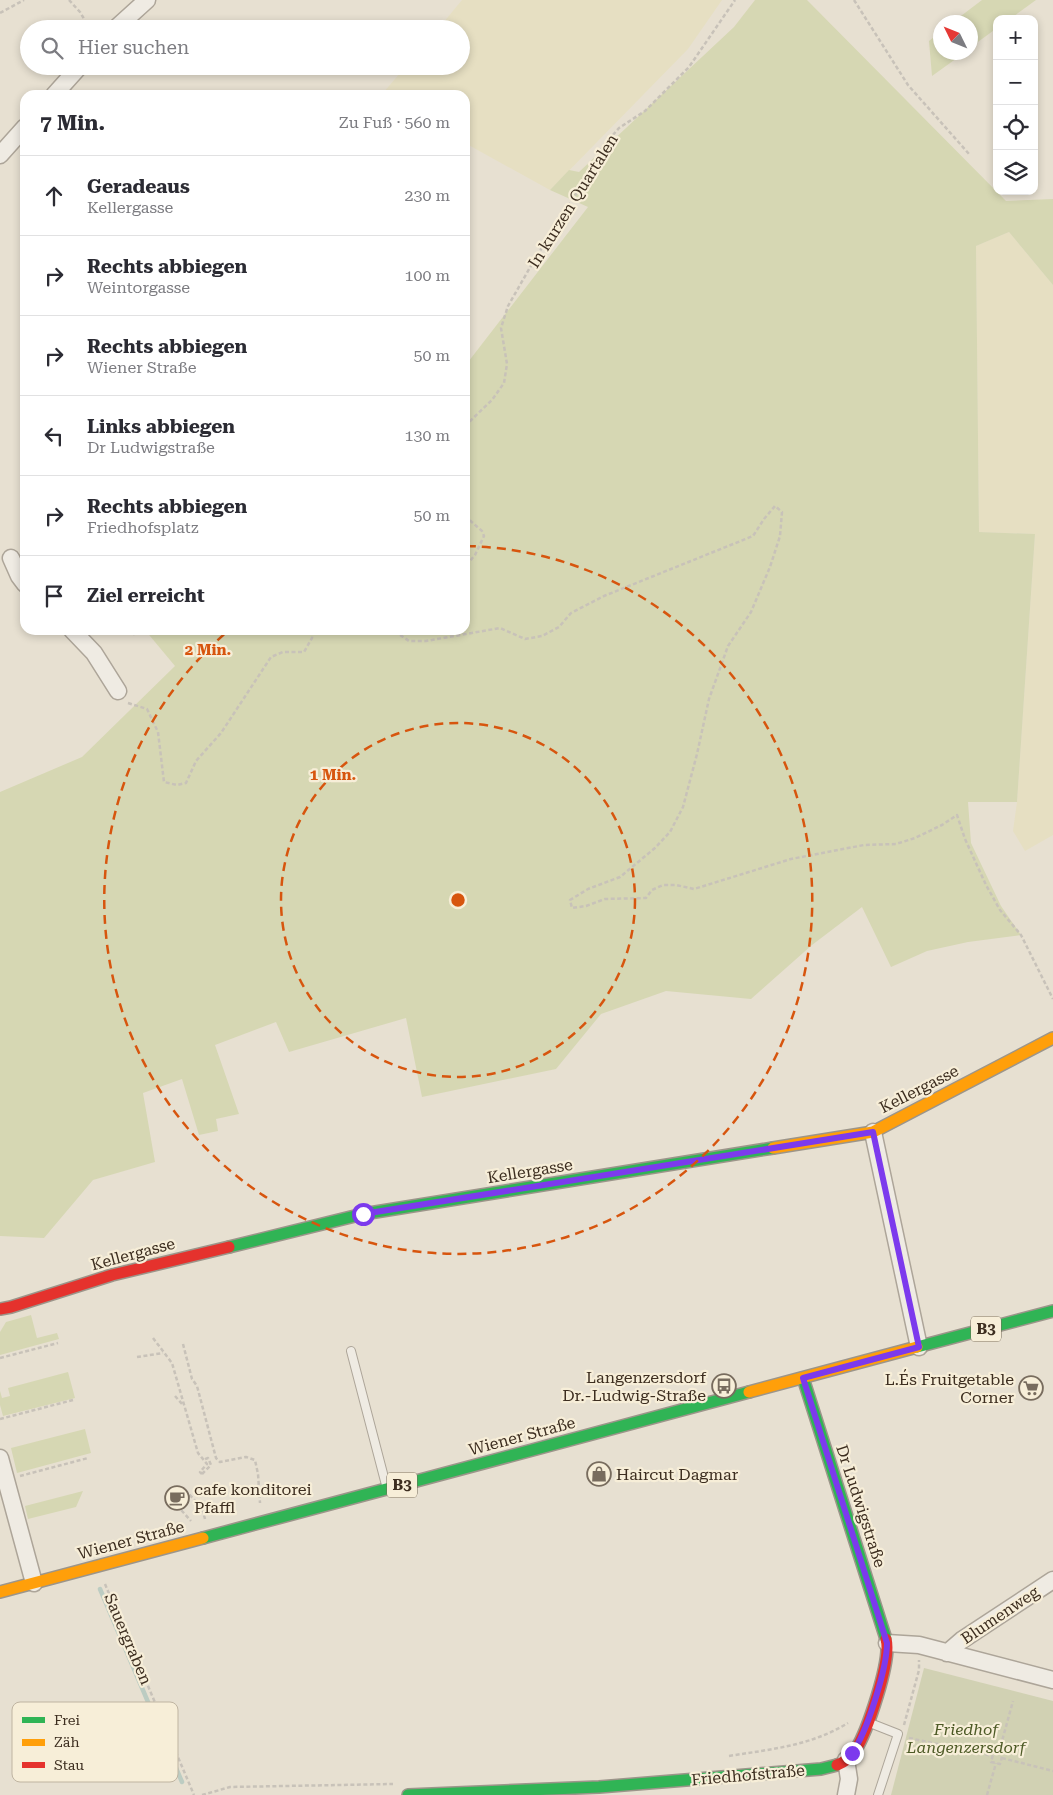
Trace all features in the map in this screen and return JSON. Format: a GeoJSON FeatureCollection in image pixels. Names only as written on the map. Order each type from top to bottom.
{"type":"FeatureCollection","features":[{"type":"Feature","properties":{"kind":"street"},"geometry":{"type":"LineString","coordinates":[[125,20],[147,0]]}},
{"type":"Feature","properties":{"kind":"street"},"geometry":{"type":"LineString","coordinates":[[58,90],[72,75]]}},
{"type":"Feature","properties":{"kind":"street"},"geometry":{"type":"LineString","coordinates":[[0,155],[20,133]]}},
{"type":"Feature","properties":{"kind":"street"},"geometry":{"type":"LineString","coordinates":[[11,554],[20,578]]}},
{"type":"Feature","properties":{"kind":"street"},"geometry":{"type":"LineString","coordinates":[[77,635],[94,652],[118,691]]}},
{"type":"Feature","properties":{"kind":"street","name":"Kellergasse"},"geometry":{"type":"LineString","coordinates":[[0,1309],[112,1276],[363,1214],[873,1132],[1053,1038]]}},
{"type":"Feature","properties":{"kind":"street"},"geometry":{"type":"LineString","coordinates":[[873,1132],[919,1347]]}},
{"type":"Feature","properties":{"kind":"street","name":"Wiener Straße"},"geometry":{"type":"LineString","coordinates":[[0,1592],[1053,1311]]}},
{"type":"Feature","properties":{"kind":"street","name":"Dr Ludwigstraße"},"geometry":{"type":"LineString","coordinates":[[803,1378],[887,1643]]}},
{"type":"Feature","properties":{"kind":"street"},"geometry":{"type":"LineString","coordinates":[[0,1458],[34,1583]]}},
{"type":"Feature","properties":{"kind":"street","name":"Blumenweg"},"geometry":{"type":"LineString","coordinates":[[948,1652],[962,1640],[1053,1580]]}},
{"type":"Feature","properties":{"kind":"street"},"geometry":{"type":"LineString","coordinates":[[846,1795],[849,1779],[846,1760],[859,1745],[868,1722],[887,1654],[887,1643],[919,1645],[1053,1680]]}},
{"type":"Feature","properties":{"kind":"street","name":"Friedhofstraße"},"geometry":{"type":"LineString","coordinates":[[408,1795],[618,1786],[821,1769],[846,1760]]}},
{"type":"Feature","properties":{"kind":"lane"},"geometry":{"type":"LineString","coordinates":[[351,1351],[388,1489]]}},
{"type":"Feature","properties":{"kind":"lane"},"geometry":{"type":"LineString","coordinates":[[868,1722],[898,1734],[878,1795]]}},
{"type":"Feature","properties":{"kind":"path"},"geometry":{"type":"LineString","coordinates":[[0,13],[24,0]]}},
{"type":"Feature","properties":{"kind":"path"},"geometry":{"type":"LineString","coordinates":[[69,0],[85,20]]}},
{"type":"Feature","properties":{"kind":"path","name":"In kurzen Quartalen"},"geometry":{"type":"LineString","coordinates":[[470,421],[492,400],[504,383],[507,364],[501,328],[508,306],[536,257],[581,186],[604,144],[619,128],[645,111],[689,67],[735,0]]}},
{"type":"Feature","properties":{"kind":"path"},"geometry":{"type":"LineString","coordinates":[[854,0],[908,85],[969,154]]}},
{"type":"Feature","properties":{"kind":"path"},"geometry":{"type":"LineString","coordinates":[[470,633],[500,628],[525,639],[542,636],[559,627],[571,613],[604,596],[753,536],[775,506],[782,512],[780,536],[770,567],[751,612],[728,646],[709,699],[683,807],[670,832],[656,848],[620,877],[588,889],[570,900],[572,908],[586,906],[605,898],[646,898],[652,890],[662,885],[676,885],[694,889],[791,859],[864,845],[896,844],[933,830],[958,815],[965,839],[986,885],[1000,910],[1021,935],[1053,999]]}},
{"type":"Feature","properties":{"kind":"path"},"geometry":{"type":"LineString","coordinates":[[470,520],[482,531],[484,536],[470,561]]}},
{"type":"Feature","properties":{"kind":"path"},"geometry":{"type":"LineString","coordinates":[[118,691],[124,702],[147,709],[158,732],[164,782],[186,783],[196,761],[221,733],[271,657],[283,652],[304,652],[312,635]]}},
{"type":"Feature","properties":{"kind":"path"},"geometry":{"type":"LineString","coordinates":[[400,635],[409,641],[426,641],[460,635]]}},
{"type":"Feature","properties":{"kind":"path"},"geometry":{"type":"LineString","coordinates":[[152,1338],[172,1363],[198,1453],[203,1460],[208,1458],[211,1464],[202,1475]]}},
{"type":"Feature","properties":{"kind":"path"},"geometry":{"type":"LineString","coordinates":[[0,1358],[58,1343]]}},
{"type":"Feature","properties":{"kind":"path"},"geometry":{"type":"LineString","coordinates":[[183,1344],[192,1379],[201,1395],[217,1461],[246,1457],[255,1460],[259,1497],[266,1521]]}},
{"type":"Feature","properties":{"kind":"path"},"geometry":{"type":"LineString","coordinates":[[137,1357],[163,1353]]}},
{"type":"Feature","properties":{"kind":"path"},"geometry":{"type":"LineString","coordinates":[[175,1396],[184,1406]]}},
{"type":"Feature","properties":{"kind":"path"},"geometry":{"type":"LineString","coordinates":[[0,1419],[59,1406],[73,1400]]}},
{"type":"Feature","properties":{"kind":"path"},"geometry":{"type":"LineString","coordinates":[[6,1480],[73,1464],[88,1458]]}},
{"type":"Feature","properties":{"kind":"path"},"geometry":{"type":"LineString","coordinates":[[230,1460],[232,1466]]}},
{"type":"Feature","properties":{"kind":"path"},"geometry":{"type":"LineString","coordinates":[[185,1490],[202,1508],[205,1520]]}},
{"type":"Feature","properties":{"kind":"path"},"geometry":{"type":"LineString","coordinates":[[177,1498],[182,1511],[192,1525]]}},
{"type":"Feature","properties":{"kind":"path","name":"Sauergraben"},"geometry":{"type":"LineString","coordinates":[[97,1566],[155,1702]]}},
{"type":"Feature","properties":{"kind":"path"},"geometry":{"type":"LineString","coordinates":[[920,1660],[906,1722],[898,1734],[993,1756]]}},
{"type":"Feature","properties":{"kind":"path"},"geometry":{"type":"LineString","coordinates":[[998,1752],[1013,1701]]}},
{"type":"Feature","properties":{"kind":"path"},"geometry":{"type":"LineString","coordinates":[[724,1757],[816,1740],[831,1734],[855,1719]]}},
{"type":"Feature","properties":{"kind":"path"},"geometry":{"type":"LineString","coordinates":[[994,1751],[998,1752],[1003,1753],[1000,1764],[991,1762],[994,1751]]}},
{"type":"Feature","properties":{"kind":"path","name":"Sauergraben"},"geometry":{"type":"LineString","coordinates":[[178,1757],[194,1795]]}},
{"type":"Feature","properties":{"kind":"path"},"geometry":{"type":"LineString","coordinates":[[1002,1758],[1053,1771]]}},
{"type":"Feature","properties":{"kind":"path"},"geometry":{"type":"LineString","coordinates":[[987,1795],[996,1763]]}},
{"type":"Feature","properties":{"kind":"path"},"geometry":{"type":"LineString","coordinates":[[202,1795],[230,1787],[395,1784]]}},
{"type":"Feature","properties":{"kind":"shaded area"},"geometry":{"type":"Polygon","coordinates":[[[462,0],[722,0],[688,49],[550,190],[470,146],[470,90],[386,90],[398,75],[470,75],[470,20],[445,20],[462,0]]]}},
{"type":"Feature","properties":{"kind":"shaded area"},"geometry":{"type":"Polygon","coordinates":[[[1009,232],[1053,285],[1053,835],[1025,851],[1013,831],[1017,802],[1035,534],[979,532],[976,246],[1009,232]]]}},
{"type":"Feature","properties":{"kind":"green space"},"geometry":{"type":"Polygon","coordinates":[[[755,0],[807,0],[993,188],[993,195],[1000,195],[1006,201],[1053,199],[1053,285],[1009,232],[976,246],[979,532],[1035,534],[1017,802],[968,802],[971,843],[1001,906],[1021,935],[968,942],[927,951],[891,967],[862,907],[812,945],[751,999],[666,991],[601,1014],[556,1069],[422,1097],[406,1018],[289,1052],[276,1022],[215,1045],[239,1114],[216,1119],[218,1131],[199,1135],[182,1079],[143,1093],[155,1162],[93,1180],[44,1238],[0,1236],[0,792],[82,757],[175,666],[149,635],[470,635],[470,360],[588,207],[550,190],[569,170],[579,172],[734,27],[755,0]]]}},
{"type":"Feature","properties":{"kind":"green space"},"geometry":{"type":"Polygon","coordinates":[[[982,0],[1036,0],[1015,15],[993,15],[993,31],[978,42],[978,15],[962,15],[982,0]]]}},
{"type":"Feature","properties":{"kind":"green space"},"geometry":{"type":"Polygon","coordinates":[[[933,38],[933,60],[954,60],[932,76],[929,41],[933,38]]]}},
{"type":"Feature","properties":{"kind":"green space"},"geometry":{"type":"Polygon","coordinates":[[[31,1315],[37,1338],[57,1333],[59,1339],[0,1355],[0,1332],[6,1322],[31,1315]]]}},
{"type":"Feature","properties":{"kind":"green space"},"geometry":{"type":"Polygon","coordinates":[[[68,1372],[75,1398],[3,1416],[0,1405],[0,1391],[2,1398],[10,1396],[8,1388],[68,1372]]]}},
{"type":"Feature","properties":{"kind":"green space"},"geometry":{"type":"Polygon","coordinates":[[[85,1429],[91,1453],[17,1473],[11,1448],[85,1429]]]}},
{"type":"Feature","properties":{"kind":"green space"},"geometry":{"type":"Polygon","coordinates":[[[83,1491],[76,1507],[28,1519],[25,1506],[83,1491]]]}},
{"type":"Feature","properties":{"kind":"green space","name":"Friedhof Langenzersdorf"},"geometry":{"type":"Polygon","coordinates":[[[924,1668],[1053,1701],[1053,1795],[891,1795],[924,1668]]]}},
{"type":"Feature","properties":{"kind":"waterway","name":"Sauergraben"},"geometry":{"type":"LineString","coordinates":[[100,1589],[148,1702]]}},
{"type":"Feature","properties":{"kind":"waterway","name":"Sauergraben"},"geometry":{"type":"LineString","coordinates":[[178,1773],[182,1782]]}},
{"type":"Feature","properties":{"kind":"traffic: fast"},"geometry":{"type":"LineString","coordinates":[[229,1247],[363,1214],[773,1148]]}},
{"type":"Feature","properties":{"kind":"traffic: fast"},"geometry":{"type":"LineString","coordinates":[[917,1347],[1053,1311]]}},
{"type":"Feature","properties":{"kind":"traffic: fast"},"geometry":{"type":"LineString","coordinates":[[803,1378],[886,1639]]}},
{"type":"Feature","properties":{"kind":"traffic: fast"},"geometry":{"type":"LineString","coordinates":[[203,1538],[749,1392]]}},
{"type":"Feature","properties":{"kind":"traffic: fast"},"geometry":{"type":"LineString","coordinates":[[408,1795],[599,1787],[821,1769],[837,1765]]}},
{"type":"Feature","properties":{"kind":"traffic: slow"},"geometry":{"type":"LineString","coordinates":[[773,1148],[873,1132],[1053,1038]]}},
{"type":"Feature","properties":{"kind":"traffic: slow"},"geometry":{"type":"LineString","coordinates":[[749,1392],[917,1347]]}},
{"type":"Feature","properties":{"kind":"traffic: slow"},"geometry":{"type":"LineString","coordinates":[[0,1592],[203,1538]]}},
{"type":"Feature","properties":{"kind":"traffic: jam"},"geometry":{"type":"LineString","coordinates":[[0,1309],[112,1275],[229,1247]]}},
{"type":"Feature","properties":{"kind":"traffic: jam"},"geometry":{"type":"LineString","coordinates":[[837,1765],[849,1758],[855,1751],[866,1728],[882,1679],[887,1649],[886,1639]]}},
{"type":"Feature","properties":{"kind":"place","name":"Langenzersdorf Dr.-Ludwig-Straße"},"geometry":{"type":"Point","coordinates":[724,1386]}},
{"type":"Feature","properties":{"kind":"place","name":"L.E´s Fruitgetable Corner"},"geometry":{"type":"Point","coordinates":[1031,1388]}},
{"type":"Feature","properties":{"kind":"place","name":"Haircut Dagmar"},"geometry":{"type":"Point","coordinates":[599,1474]}},
{"type":"Feature","properties":{"kind":"place","name":"cafe konditorei Pfaffl"},"geometry":{"type":"Point","coordinates":[177,1498]}},
{"type":"Feature","properties":{"kind":"route"},"geometry":{"type":"LineString","coordinates":[[363,1214],[873,1132],[919,1347],[803,1378],[887,1643],[887,1654],[868,1722],[859,1745],[852,1753]]}}]}
